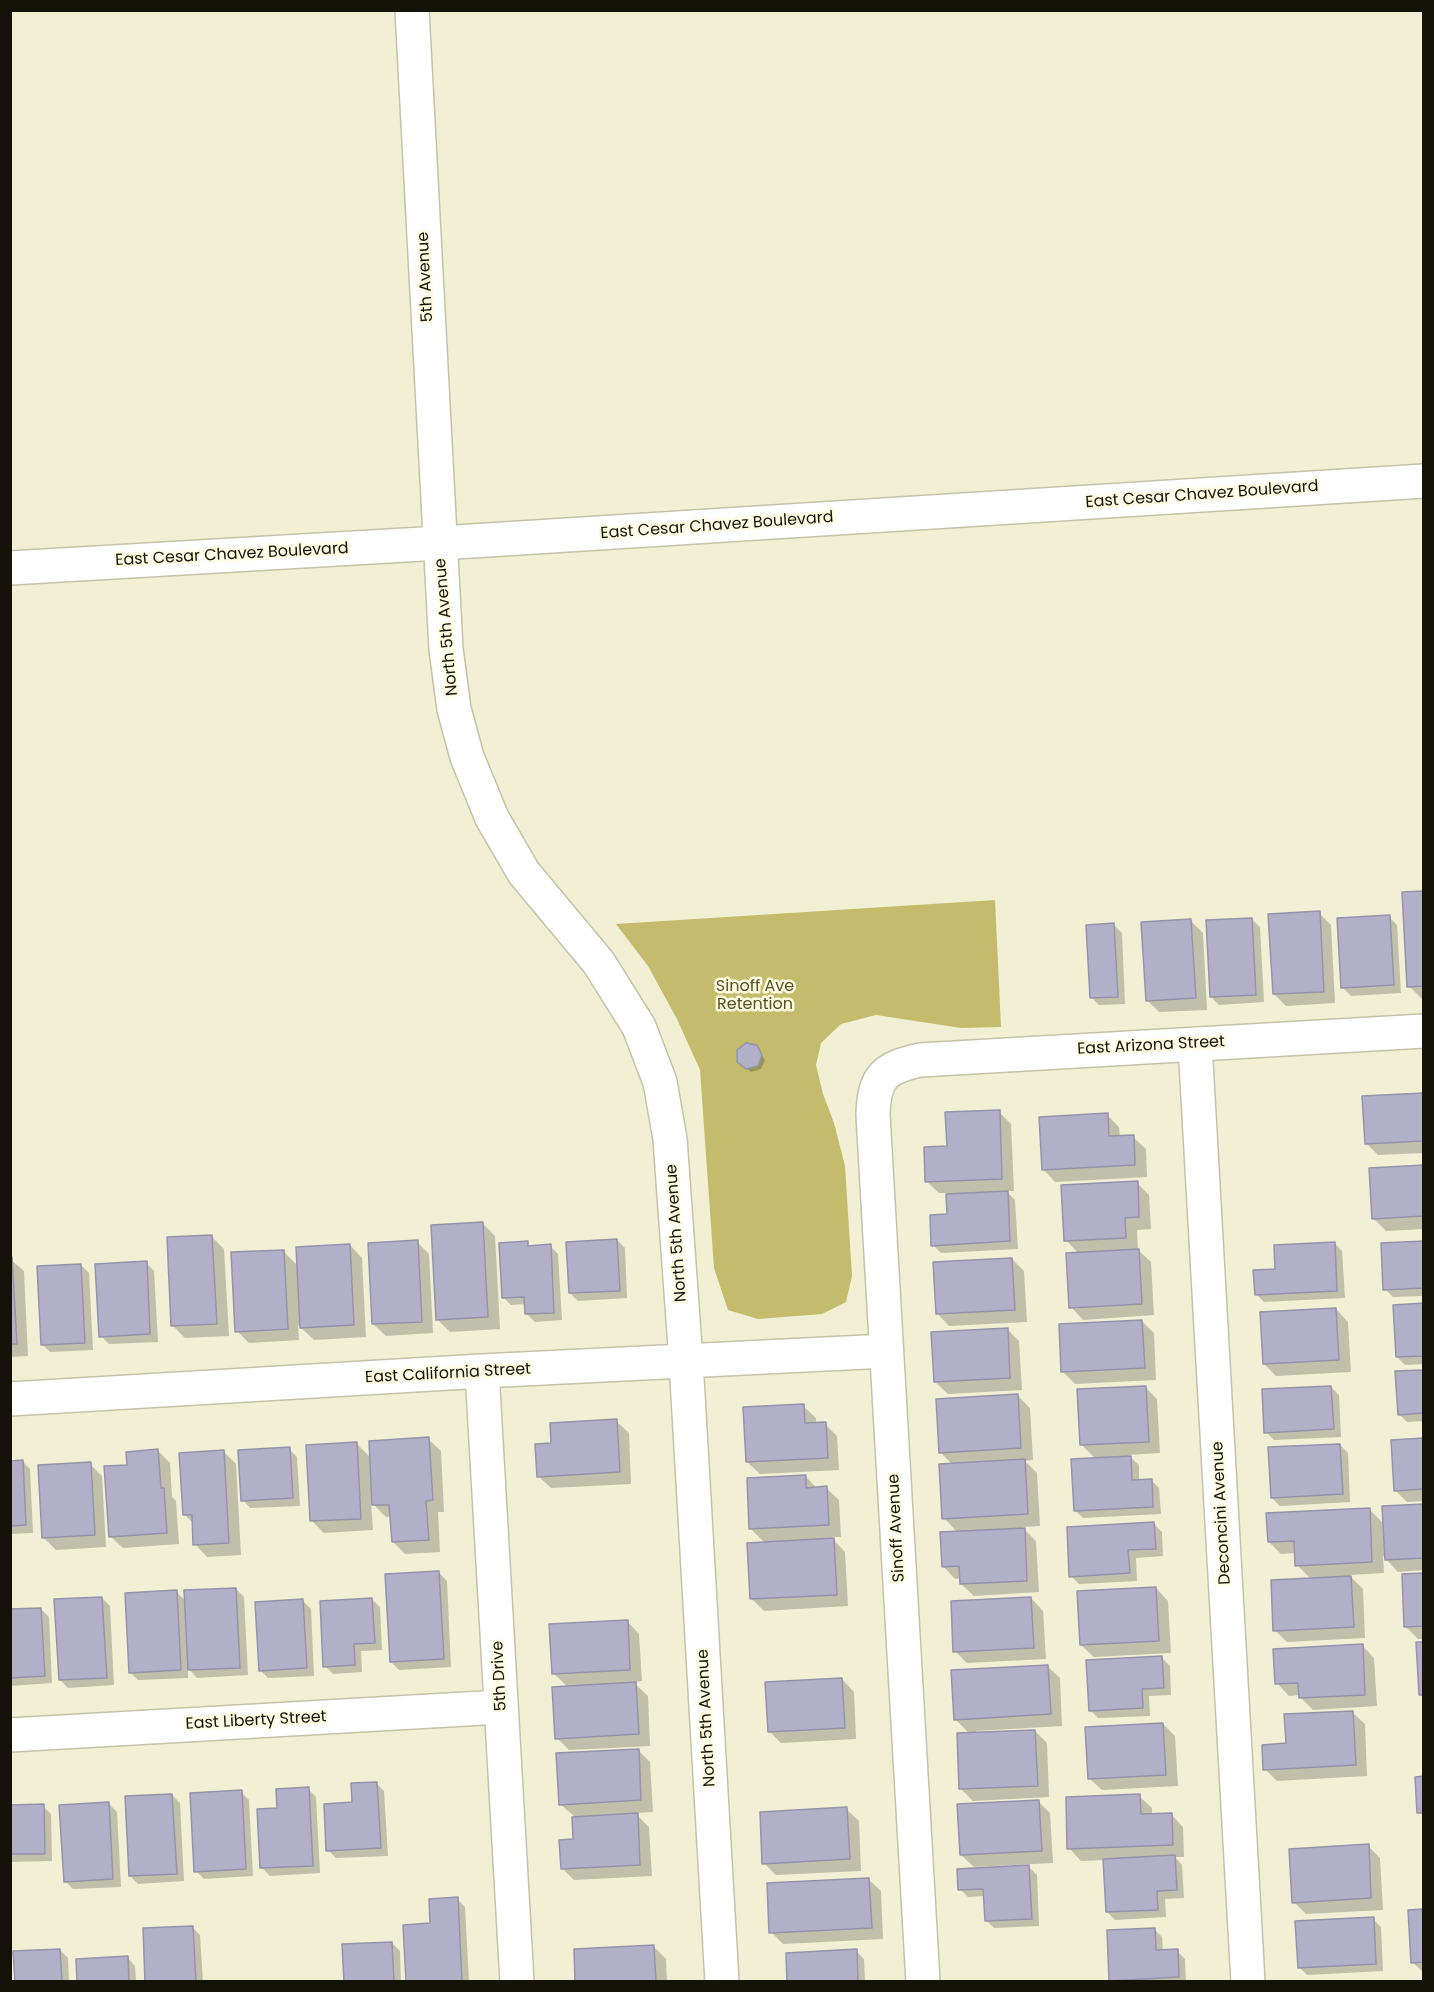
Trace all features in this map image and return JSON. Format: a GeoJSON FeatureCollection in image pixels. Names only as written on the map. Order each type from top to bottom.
{"type":"FeatureCollection","features":[{"type":"Feature","properties":{"kind":"main road","name":"5th Avenue"},"geometry":{"type":"LineString","coordinates":[[412,10],[440,543]]}},
{"type":"Feature","properties":{"kind":"main road","name":"East Cesar Chavez Boulevard"},"geometry":{"type":"LineString","coordinates":[[10,568],[1424,481]]}},
{"type":"Feature","properties":{"kind":"main road","name":"North 5th Avenue"},"geometry":{"type":"LineString","coordinates":[[440,543],[446,649],[454,709],[471,767],[492,818],[524,873],[599,963],[639,1027],[660,1082],[669,1139],[686,1361],[722,1982]]}},
{"type":"Feature","properties":{"kind":"main road","name":"East Arizona Street"},"geometry":{"type":"LineString","coordinates":[[883,1076],[902,1064],[920,1060],[1424,1031]]}},
{"type":"Feature","properties":{"kind":"main road","name":"Deconcini Avenue"},"geometry":{"type":"LineString","coordinates":[[1196,1044],[1248,1982]]}},
{"type":"Feature","properties":{"kind":"main road","name":"Sinoff Avenue"},"geometry":{"type":"LineString","coordinates":[[883,1076],[873,1096],[873,1115],[923,1982]]}},
{"type":"Feature","properties":{"kind":"main road","name":"East California Street"},"geometry":{"type":"LineString","coordinates":[[10,1399],[482,1371],[886,1351]]}},
{"type":"Feature","properties":{"kind":"main road","name":"5th Drive"},"geometry":{"type":"LineString","coordinates":[[482,1371],[517,1982]]}},
{"type":"Feature","properties":{"kind":"main road","name":"East Liberty Street"},"geometry":{"type":"LineString","coordinates":[[10,1735],[501,1707]]}},
{"type":"Feature","properties":{"kind":"green space","name":"Sinoff Ave Retention"},"geometry":{"type":"Polygon","coordinates":[[[995,900],[1001,1027],[961,1028],[876,1015],[841,1024],[821,1043],[816,1065],[845,1166],[852,1276],[846,1302],[822,1314],[758,1319],[728,1310],[714,1268],[700,1070],[677,1019],[648,966],[616,924],[995,900]]]}},
{"type":"Feature","properties":{"kind":"building"},"geometry":{"type":"Polygon","coordinates":[[[1424,891],[1424,986],[1407,987],[1402,892],[1424,891]]]}},
{"type":"Feature","properties":{"kind":"building"},"geometry":{"type":"Polygon","coordinates":[[[1320,911],[1324,992],[1273,994],[1268,914],[1320,911]]]}},
{"type":"Feature","properties":{"kind":"building"},"geometry":{"type":"Polygon","coordinates":[[[1390,915],[1394,985],[1341,988],[1337,918],[1390,915]]]}},
{"type":"Feature","properties":{"kind":"building"},"geometry":{"type":"Polygon","coordinates":[[[1252,918],[1256,995],[1210,997],[1206,920],[1252,918]]]}},
{"type":"Feature","properties":{"kind":"building"},"geometry":{"type":"Polygon","coordinates":[[[1191,919],[1196,998],[1146,1001],[1141,922],[1191,919]]]}},
{"type":"Feature","properties":{"kind":"building"},"geometry":{"type":"Polygon","coordinates":[[[1114,923],[1118,997],[1090,998],[1086,925],[1114,923]]]}},
{"type":"Feature","properties":{"kind":"building"},"geometry":{"type":"Polygon","coordinates":[[[746,1043],[757,1045],[762,1055],[758,1066],[746,1069],[737,1062],[737,1050],[746,1043]]]}},
{"type":"Feature","properties":{"kind":"building"},"geometry":{"type":"Polygon","coordinates":[[[1424,1093],[1424,1141],[1365,1144],[1362,1096],[1424,1093]]]}},
{"type":"Feature","properties":{"kind":"building"},"geometry":{"type":"Polygon","coordinates":[[[1000,1110],[1002,1179],[925,1182],[924,1147],[947,1146],[945,1112],[1000,1110]]]}},
{"type":"Feature","properties":{"kind":"building"},"geometry":{"type":"Polygon","coordinates":[[[1108,1113],[1109,1136],[1134,1135],[1135,1165],[1042,1170],[1039,1117],[1108,1113]]]}},
{"type":"Feature","properties":{"kind":"building"},"geometry":{"type":"Polygon","coordinates":[[[1424,1165],[1424,1216],[1372,1219],[1369,1168],[1424,1165]]]}},
{"type":"Feature","properties":{"kind":"building"},"geometry":{"type":"Polygon","coordinates":[[[1138,1181],[1139,1217],[1125,1218],[1126,1238],[1064,1241],[1061,1185],[1138,1181]]]}},
{"type":"Feature","properties":{"kind":"building"},"geometry":{"type":"Polygon","coordinates":[[[1008,1191],[1010,1241],[931,1246],[930,1215],[947,1214],[946,1194],[1008,1191]]]}},
{"type":"Feature","properties":{"kind":"building"},"geometry":{"type":"Polygon","coordinates":[[[483,1222],[488,1317],[436,1320],[431,1225],[483,1222]]]}},
{"type":"Feature","properties":{"kind":"building"},"geometry":{"type":"Polygon","coordinates":[[[212,1235],[217,1324],[171,1326],[167,1237],[212,1235]]]}},
{"type":"Feature","properties":{"kind":"building"},"geometry":{"type":"Polygon","coordinates":[[[617,1239],[620,1291],[569,1293],[566,1242],[617,1239]]]}},
{"type":"Feature","properties":{"kind":"building"},"geometry":{"type":"Polygon","coordinates":[[[418,1240],[422,1322],[372,1324],[368,1243],[418,1240]]]}},
{"type":"Feature","properties":{"kind":"building"},"geometry":{"type":"Polygon","coordinates":[[[528,1241],[528,1246],[551,1244],[554,1313],[525,1314],[524,1297],[502,1298],[499,1243],[528,1241]]]}},
{"type":"Feature","properties":{"kind":"building"},"geometry":{"type":"Polygon","coordinates":[[[1424,1241],[1424,1288],[1383,1290],[1381,1243],[1424,1241]]]}},
{"type":"Feature","properties":{"kind":"building"},"geometry":{"type":"Polygon","coordinates":[[[1335,1242],[1337,1291],[1255,1295],[1253,1270],[1275,1269],[1274,1245],[1335,1242]]]}},
{"type":"Feature","properties":{"kind":"building"},"geometry":{"type":"Polygon","coordinates":[[[350,1244],[354,1325],[300,1328],[296,1247],[350,1244]]]}},
{"type":"Feature","properties":{"kind":"building"},"geometry":{"type":"Polygon","coordinates":[[[1139,1249],[1142,1304],[1069,1308],[1066,1253],[1139,1249]]]}},
{"type":"Feature","properties":{"kind":"building"},"geometry":{"type":"Polygon","coordinates":[[[284,1250],[288,1329],[235,1332],[231,1252],[284,1250]]]}},
{"type":"Feature","properties":{"kind":"building"},"geometry":{"type":"Polygon","coordinates":[[[10,1257],[12,1257],[17,1344],[10,1344],[10,1257]]]}},
{"type":"Feature","properties":{"kind":"building"},"geometry":{"type":"Polygon","coordinates":[[[1012,1258],[1015,1310],[936,1314],[933,1262],[1012,1258]]]}},
{"type":"Feature","properties":{"kind":"building"},"geometry":{"type":"Polygon","coordinates":[[[147,1261],[150,1334],[99,1337],[95,1264],[147,1261]]]}},
{"type":"Feature","properties":{"kind":"building"},"geometry":{"type":"Polygon","coordinates":[[[81,1264],[85,1343],[41,1345],[37,1266],[81,1264]]]}},
{"type":"Feature","properties":{"kind":"building"},"geometry":{"type":"Polygon","coordinates":[[[1424,1303],[1424,1356],[1396,1357],[1393,1305],[1424,1303]]]}},
{"type":"Feature","properties":{"kind":"building"},"geometry":{"type":"Polygon","coordinates":[[[1336,1308],[1339,1360],[1263,1364],[1260,1312],[1336,1308]]]}},
{"type":"Feature","properties":{"kind":"building"},"geometry":{"type":"Polygon","coordinates":[[[1142,1320],[1145,1368],[1061,1372],[1059,1324],[1142,1320]]]}},
{"type":"Feature","properties":{"kind":"building"},"geometry":{"type":"Polygon","coordinates":[[[1008,1328],[1010,1378],[934,1382],[931,1332],[1008,1328]]]}},
{"type":"Feature","properties":{"kind":"building"},"geometry":{"type":"Polygon","coordinates":[[[1424,1370],[1424,1413],[1398,1415],[1395,1371],[1424,1370]]]}},
{"type":"Feature","properties":{"kind":"building"},"geometry":{"type":"Polygon","coordinates":[[[1146,1386],[1149,1442],[1080,1445],[1077,1389],[1146,1386]]]}},
{"type":"Feature","properties":{"kind":"building"},"geometry":{"type":"Polygon","coordinates":[[[1331,1386],[1334,1429],[1264,1433],[1262,1389],[1331,1386]]]}},
{"type":"Feature","properties":{"kind":"building"},"geometry":{"type":"Polygon","coordinates":[[[1018,1394],[1021,1448],[939,1453],[936,1399],[1018,1394]]]}},
{"type":"Feature","properties":{"kind":"building"},"geometry":{"type":"Polygon","coordinates":[[[804,1404],[805,1423],[826,1422],[828,1458],[746,1462],[743,1407],[804,1404]]]}},
{"type":"Feature","properties":{"kind":"building"},"geometry":{"type":"Polygon","coordinates":[[[617,1419],[620,1472],[537,1477],[535,1444],[551,1443],[550,1423],[617,1419]]]}},
{"type":"Feature","properties":{"kind":"building"},"geometry":{"type":"Polygon","coordinates":[[[429,1437],[433,1500],[426,1501],[429,1540],[392,1542],[389,1505],[372,1505],[369,1441],[429,1437]]]}},
{"type":"Feature","properties":{"kind":"building"},"geometry":{"type":"Polygon","coordinates":[[[1424,1438],[1424,1489],[1394,1491],[1391,1440],[1424,1438]]]}},
{"type":"Feature","properties":{"kind":"building"},"geometry":{"type":"Polygon","coordinates":[[[357,1442],[361,1519],[310,1521],[306,1445],[357,1442]]]}},
{"type":"Feature","properties":{"kind":"building"},"geometry":{"type":"Polygon","coordinates":[[[1340,1444],[1343,1494],[1271,1498],[1268,1447],[1340,1444]]]}},
{"type":"Feature","properties":{"kind":"building"},"geometry":{"type":"Polygon","coordinates":[[[290,1447],[293,1498],[241,1501],[238,1450],[290,1447]]]}},
{"type":"Feature","properties":{"kind":"building"},"geometry":{"type":"Polygon","coordinates":[[[158,1449],[161,1488],[164,1488],[167,1533],[109,1537],[104,1466],[127,1465],[126,1452],[158,1449]]]}},
{"type":"Feature","properties":{"kind":"building"},"geometry":{"type":"Polygon","coordinates":[[[224,1450],[229,1543],[193,1545],[192,1515],[183,1515],[179,1453],[224,1450]]]}},
{"type":"Feature","properties":{"kind":"building"},"geometry":{"type":"Polygon","coordinates":[[[1131,1456],[1132,1480],[1152,1479],[1153,1507],[1074,1511],[1071,1459],[1131,1456]]]}},
{"type":"Feature","properties":{"kind":"building"},"geometry":{"type":"Polygon","coordinates":[[[1025,1459],[1028,1514],[942,1519],[939,1464],[1025,1459]]]}},
{"type":"Feature","properties":{"kind":"building"},"geometry":{"type":"Polygon","coordinates":[[[23,1460],[26,1525],[10,1526],[10,1461],[23,1460]]]}},
{"type":"Feature","properties":{"kind":"building"},"geometry":{"type":"Polygon","coordinates":[[[91,1462],[95,1535],[42,1538],[38,1465],[91,1462]]]}},
{"type":"Feature","properties":{"kind":"building"},"geometry":{"type":"Polygon","coordinates":[[[806,1475],[806,1488],[827,1486],[829,1525],[749,1529],[747,1478],[806,1475]]]}},
{"type":"Feature","properties":{"kind":"building"},"geometry":{"type":"Polygon","coordinates":[[[1424,1504],[1424,1558],[1385,1560],[1382,1506],[1424,1504]]]}},
{"type":"Feature","properties":{"kind":"building"},"geometry":{"type":"Polygon","coordinates":[[[1370,1508],[1372,1562],[1295,1566],[1294,1541],[1268,1542],[1266,1513],[1370,1508]]]}},
{"type":"Feature","properties":{"kind":"building"},"geometry":{"type":"Polygon","coordinates":[[[1154,1522],[1156,1549],[1128,1550],[1130,1573],[1069,1577],[1067,1527],[1154,1522]]]}},
{"type":"Feature","properties":{"kind":"building"},"geometry":{"type":"Polygon","coordinates":[[[1025,1528],[1027,1581],[960,1584],[959,1566],[942,1567],[940,1532],[1025,1528]]]}},
{"type":"Feature","properties":{"kind":"building"},"geometry":{"type":"Polygon","coordinates":[[[834,1538],[837,1595],[750,1599],[747,1543],[834,1538]]]}},
{"type":"Feature","properties":{"kind":"building"},"geometry":{"type":"Polygon","coordinates":[[[439,1571],[444,1659],[390,1662],[385,1574],[439,1571]]]}},
{"type":"Feature","properties":{"kind":"building"},"geometry":{"type":"Polygon","coordinates":[[[1424,1573],[1424,1626],[1404,1627],[1402,1574],[1424,1573]]]}},
{"type":"Feature","properties":{"kind":"building"},"geometry":{"type":"Polygon","coordinates":[[[1351,1576],[1354,1627],[1273,1631],[1271,1580],[1351,1576]]]}},
{"type":"Feature","properties":{"kind":"building"},"geometry":{"type":"Polygon","coordinates":[[[1156,1587],[1159,1641],[1080,1645],[1077,1591],[1156,1587]]]}},
{"type":"Feature","properties":{"kind":"building"},"geometry":{"type":"Polygon","coordinates":[[[236,1588],[240,1668],[188,1670],[184,1590],[236,1588]]]}},
{"type":"Feature","properties":{"kind":"building"},"geometry":{"type":"Polygon","coordinates":[[[177,1590],[181,1670],[129,1673],[125,1593],[177,1590]]]}},
{"type":"Feature","properties":{"kind":"building"},"geometry":{"type":"Polygon","coordinates":[[[102,1597],[107,1678],[59,1680],[54,1599],[102,1597]]]}},
{"type":"Feature","properties":{"kind":"building"},"geometry":{"type":"Polygon","coordinates":[[[1031,1597],[1034,1648],[953,1652],[951,1601],[1031,1597]]]}},
{"type":"Feature","properties":{"kind":"building"},"geometry":{"type":"Polygon","coordinates":[[[372,1598],[375,1643],[354,1644],[355,1665],[323,1667],[320,1601],[372,1598]]]}},
{"type":"Feature","properties":{"kind":"building"},"geometry":{"type":"Polygon","coordinates":[[[303,1599],[307,1668],[259,1671],[255,1602],[303,1599]]]}},
{"type":"Feature","properties":{"kind":"building"},"geometry":{"type":"Polygon","coordinates":[[[41,1608],[45,1676],[10,1678],[10,1609],[41,1608]]]}},
{"type":"Feature","properties":{"kind":"building"},"geometry":{"type":"Polygon","coordinates":[[[628,1620],[630,1670],[552,1674],[549,1624],[628,1620]]]}},
{"type":"Feature","properties":{"kind":"building"},"geometry":{"type":"Polygon","coordinates":[[[1416,1642],[1424,1642],[1424,1695],[1419,1695],[1416,1642]]]}},
{"type":"Feature","properties":{"kind":"building"},"geometry":{"type":"Polygon","coordinates":[[[1363,1644],[1365,1695],[1299,1698],[1298,1683],[1275,1684],[1273,1649],[1363,1644]]]}},
{"type":"Feature","properties":{"kind":"building"},"geometry":{"type":"Polygon","coordinates":[[[1162,1656],[1164,1688],[1142,1689],[1143,1708],[1089,1711],[1086,1660],[1162,1656]]]}},
{"type":"Feature","properties":{"kind":"building"},"geometry":{"type":"Polygon","coordinates":[[[1048,1665],[1051,1714],[954,1720],[951,1670],[1048,1665]]]}},
{"type":"Feature","properties":{"kind":"building"},"geometry":{"type":"Polygon","coordinates":[[[842,1678],[845,1728],[768,1732],[765,1682],[842,1678]]]}},
{"type":"Feature","properties":{"kind":"building"},"geometry":{"type":"Polygon","coordinates":[[[636,1682],[639,1734],[555,1739],[552,1687],[636,1682]]]}},
{"type":"Feature","properties":{"kind":"building"},"geometry":{"type":"Polygon","coordinates":[[[1353,1711],[1356,1765],[1263,1770],[1262,1745],[1286,1743],[1284,1714],[1353,1711]]]}},
{"type":"Feature","properties":{"kind":"building"},"geometry":{"type":"Polygon","coordinates":[[[1163,1723],[1166,1775],[1088,1779],[1085,1727],[1163,1723]]]}},
{"type":"Feature","properties":{"kind":"building"},"geometry":{"type":"Polygon","coordinates":[[[1035,1730],[1038,1786],[959,1789],[957,1733],[1035,1730]]]}},
{"type":"Feature","properties":{"kind":"building"},"geometry":{"type":"Polygon","coordinates":[[[639,1749],[641,1800],[559,1805],[556,1753],[639,1749]]]}},
{"type":"Feature","properties":{"kind":"building"},"geometry":{"type":"Polygon","coordinates":[[[1424,1776],[1424,1813],[1417,1813],[1415,1777],[1424,1776]]]}},
{"type":"Feature","properties":{"kind":"building"},"geometry":{"type":"Polygon","coordinates":[[[377,1782],[381,1848],[326,1851],[324,1804],[352,1802],[351,1783],[377,1782]]]}},
{"type":"Feature","properties":{"kind":"building"},"geometry":{"type":"Polygon","coordinates":[[[309,1787],[313,1866],[260,1868],[257,1809],[277,1808],[276,1789],[309,1787]]]}},
{"type":"Feature","properties":{"kind":"building"},"geometry":{"type":"Polygon","coordinates":[[[242,1790],[246,1869],[194,1872],[190,1793],[242,1790]]]}},
{"type":"Feature","properties":{"kind":"building"},"geometry":{"type":"Polygon","coordinates":[[[172,1794],[177,1874],[129,1876],[125,1796],[172,1794]]]}},
{"type":"Feature","properties":{"kind":"building"},"geometry":{"type":"Polygon","coordinates":[[[1140,1794],[1141,1814],[1172,1813],[1173,1845],[1067,1849],[1066,1797],[1140,1794]]]}},
{"type":"Feature","properties":{"kind":"building"},"geometry":{"type":"Polygon","coordinates":[[[1039,1800],[1042,1851],[960,1855],[957,1804],[1039,1800]]]}},
{"type":"Feature","properties":{"kind":"building"},"geometry":{"type":"Polygon","coordinates":[[[109,1802],[113,1879],[64,1882],[59,1805],[109,1802]]]}},
{"type":"Feature","properties":{"kind":"building"},"geometry":{"type":"Polygon","coordinates":[[[44,1804],[45,1854],[10,1854],[10,1805],[44,1804]]]}},
{"type":"Feature","properties":{"kind":"building"},"geometry":{"type":"Polygon","coordinates":[[[847,1807],[850,1859],[762,1864],[760,1812],[847,1807]]]}},
{"type":"Feature","properties":{"kind":"building"},"geometry":{"type":"Polygon","coordinates":[[[638,1813],[640,1865],[561,1869],[559,1840],[573,1839],[572,1817],[638,1813]]]}},
{"type":"Feature","properties":{"kind":"building"},"geometry":{"type":"Polygon","coordinates":[[[1369,1844],[1371,1898],[1292,1903],[1289,1849],[1369,1844]]]}},
{"type":"Feature","properties":{"kind":"building"},"geometry":{"type":"Polygon","coordinates":[[[1175,1855],[1177,1890],[1157,1891],[1158,1910],[1106,1912],[1103,1859],[1175,1855]]]}},
{"type":"Feature","properties":{"kind":"building"},"geometry":{"type":"Polygon","coordinates":[[[1029,1865],[1032,1919],[985,1921],[983,1889],[958,1890],[957,1869],[1029,1865]]]}},
{"type":"Feature","properties":{"kind":"building"},"geometry":{"type":"Polygon","coordinates":[[[869,1878],[872,1928],[769,1933],[767,1883],[869,1878]]]}},
{"type":"Feature","properties":{"kind":"building"},"geometry":{"type":"Polygon","coordinates":[[[458,1897],[462,1982],[406,1982],[403,1925],[430,1923],[429,1899],[458,1897]]]}},
{"type":"Feature","properties":{"kind":"building"},"geometry":{"type":"Polygon","coordinates":[[[1424,1909],[1424,1962],[1411,1963],[1408,1910],[1424,1909]]]}},
{"type":"Feature","properties":{"kind":"building"},"geometry":{"type":"Polygon","coordinates":[[[1374,1917],[1376,1964],[1298,1968],[1295,1921],[1374,1917]]]}},
{"type":"Feature","properties":{"kind":"building"},"geometry":{"type":"Polygon","coordinates":[[[193,1926],[196,1982],[145,1982],[143,1928],[193,1926]]]}},
{"type":"Feature","properties":{"kind":"building"},"geometry":{"type":"Polygon","coordinates":[[[1155,1928],[1156,1950],[1178,1949],[1179,1977],[1109,1981],[1107,1930],[1155,1928]]]}},
{"type":"Feature","properties":{"kind":"building"},"geometry":{"type":"Polygon","coordinates":[[[392,1942],[394,1982],[344,1982],[342,1944],[392,1942]]]}},
{"type":"Feature","properties":{"kind":"building"},"geometry":{"type":"Polygon","coordinates":[[[654,1945],[656,1982],[575,1982],[574,1949],[654,1945]]]}},
{"type":"Feature","properties":{"kind":"building"},"geometry":{"type":"Polygon","coordinates":[[[60,1949],[62,1982],[15,1982],[13,1951],[60,1949]]]}},
{"type":"Feature","properties":{"kind":"building"},"geometry":{"type":"Polygon","coordinates":[[[857,1949],[858,1982],[787,1982],[786,1953],[857,1949]]]}},
{"type":"Feature","properties":{"kind":"building"},"geometry":{"type":"Polygon","coordinates":[[[128,1956],[129,1982],[77,1982],[76,1959],[128,1956]]]}}]}
